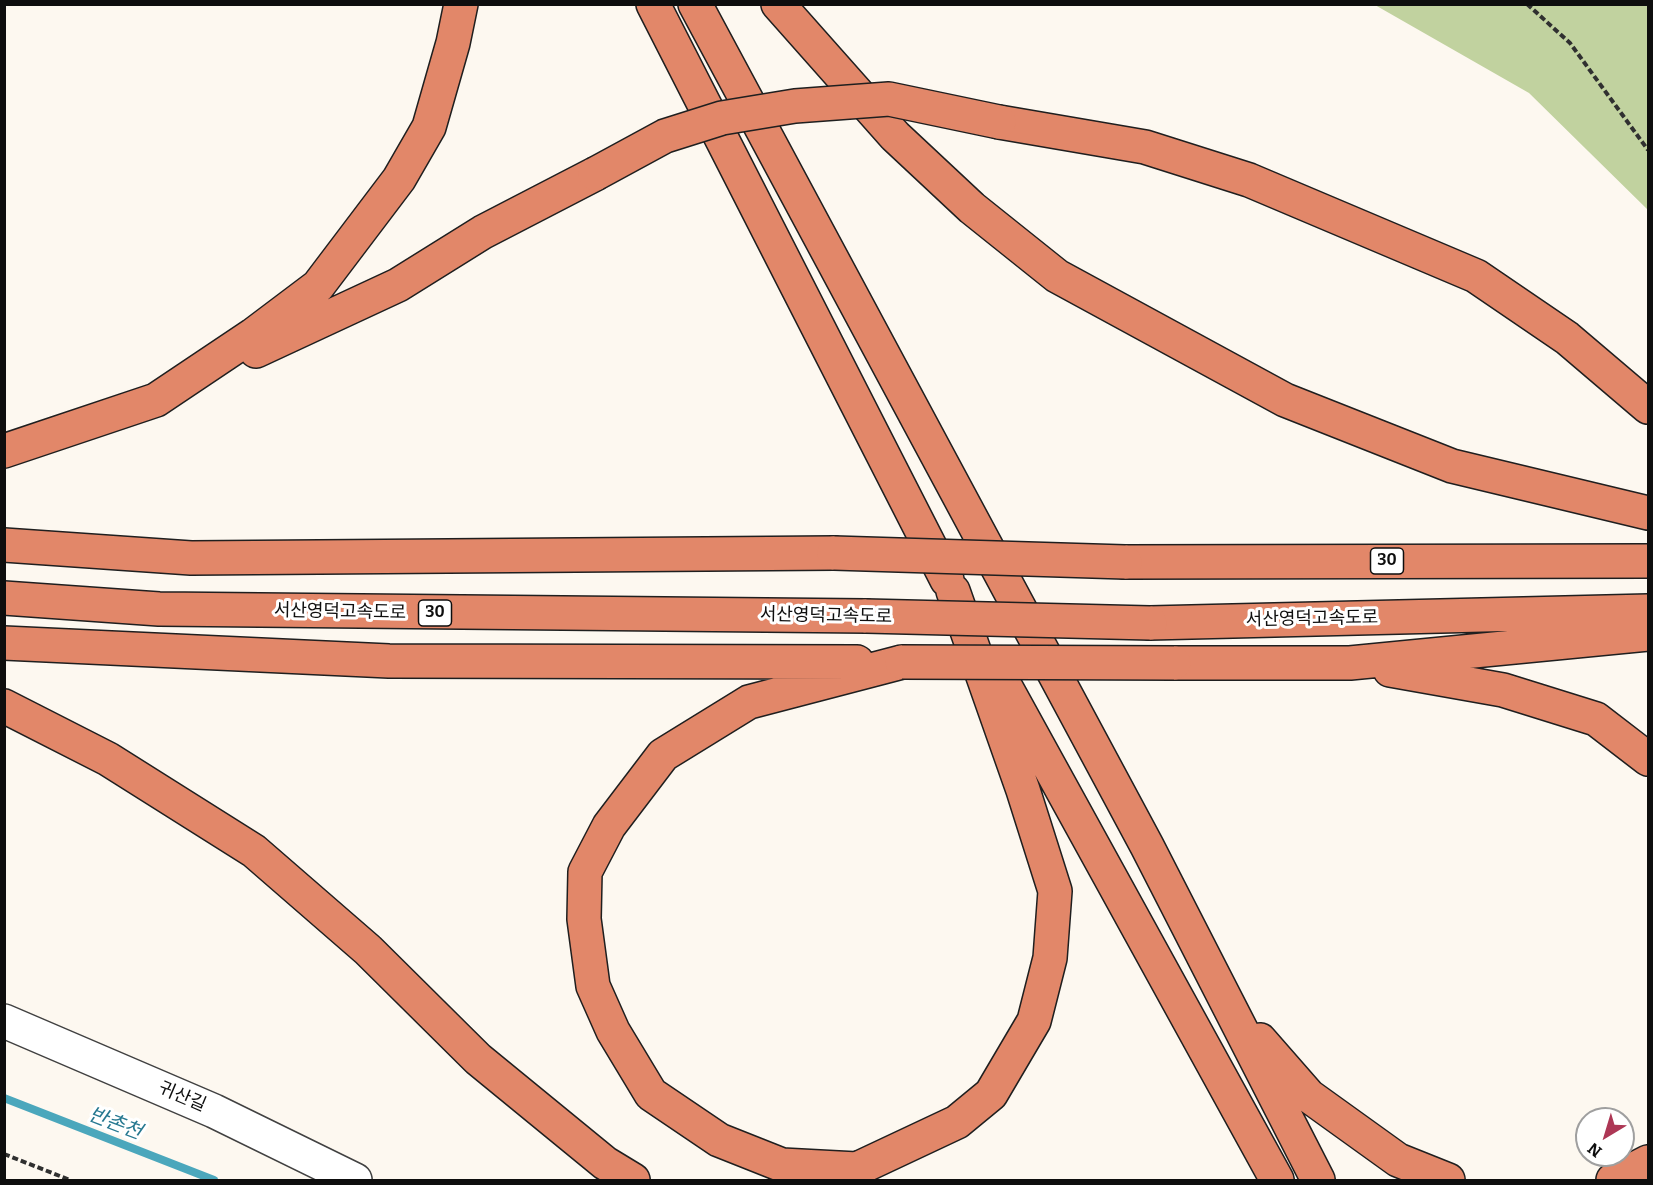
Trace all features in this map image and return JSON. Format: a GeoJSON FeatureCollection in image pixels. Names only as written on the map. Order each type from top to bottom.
{"type":"FeatureCollection","features":[{"type":"Feature","properties":{"kind":"highway"},"geometry":{"type":"LineString","coordinates":[[156,400],[253,335],[318,286],[325,277],[399,178],[429,127],[453,44],[461,4]]}},
{"type":"Feature","properties":{"kind":"highway"},"geometry":{"type":"LineString","coordinates":[[653,4],[953,591],[1277,1180]]}},
{"type":"Feature","properties":{"kind":"highway"},"geometry":{"type":"LineString","coordinates":[[694,4],[1147,846],[1318,1180]]}},
{"type":"Feature","properties":{"kind":"highway"},"geometry":{"type":"LineString","coordinates":[[778,4],[896,136],[972,208],[1057,276],[1285,400],[1452,466],[1648,513]]}},
{"type":"Feature","properties":{"kind":"highway"},"geometry":{"type":"LineString","coordinates":[[4,451],[156,400],[293,332],[398,285],[483,232],[665,136],[722,118],[795,106],[889,99],[999,122],[1145,147],[1249,180],[1476,276],[1567,338],[1648,407]]}},
{"type":"Feature","properties":{"kind":"highway","name":"30"},"geometry":{"type":"LineString","coordinates":[[4,545],[190,558],[834,553],[1125,562],[1648,561]]}},
{"type":"Feature","properties":{"kind":"highway"},"geometry":{"type":"LineString","coordinates":[[902,662],[749,702],[663,755],[609,826],[585,872],[584,918],[593,986],[613,1031],[651,1094],[719,1140],[782,1165],[857,1168],[957,1122],[991,1094],[1034,1021],[1050,958],[1055,891],[1023,790],[953,591]]}},
{"type":"Feature","properties":{"kind":"highway","name":"서산영덕고속도로"},"geometry":{"type":"LineString","coordinates":[[4,598],[159,609],[866,616],[1149,623],[1648,611]]}},
{"type":"Feature","properties":{"kind":"highway"},"geometry":{"type":"LineString","coordinates":[[4,643],[389,661],[1350,663],[1648,634]]}},
{"type":"Feature","properties":{"kind":"highway"},"geometry":{"type":"LineString","coordinates":[[1350,663],[1503,690],[1596,718],[1648,759]]}},
{"type":"Feature","properties":{"kind":"highway"},"geometry":{"type":"LineString","coordinates":[[4,706],[108,759],[254,851],[368,950],[478,1059],[605,1163],[633,1180]]}},
{"type":"Feature","properties":{"kind":"highway"},"geometry":{"type":"LineString","coordinates":[[1147,846],[1251,1030],[1309,1096],[1398,1160],[1448,1180]]}},
{"type":"Feature","properties":{"kind":"highway"},"geometry":{"type":"LineString","coordinates":[[1614,1180],[1648,1162]]}},
{"type":"Feature","properties":{"kind":"street","name":"귀산길"},"geometry":{"type":"LineString","coordinates":[[4,1021],[214,1111],[355,1180]]}},
{"type":"Feature","properties":{"kind":"path"},"geometry":{"type":"LineString","coordinates":[[1527,4],[1570,43],[1648,150]]}},
{"type":"Feature","properties":{"kind":"path"},"geometry":{"type":"LineString","coordinates":[[4,1154],[70,1180]]}},
{"type":"Feature","properties":{"kind":"green space"},"geometry":{"type":"Polygon","coordinates":[[[1375,5],[1648,5],[1648,210],[1529,93],[1375,5]]]}},
{"type":"Feature","properties":{"kind":"waterway","name":"반촌천"},"geometry":{"type":"LineString","coordinates":[[4,1098],[214,1180]]}}]}
